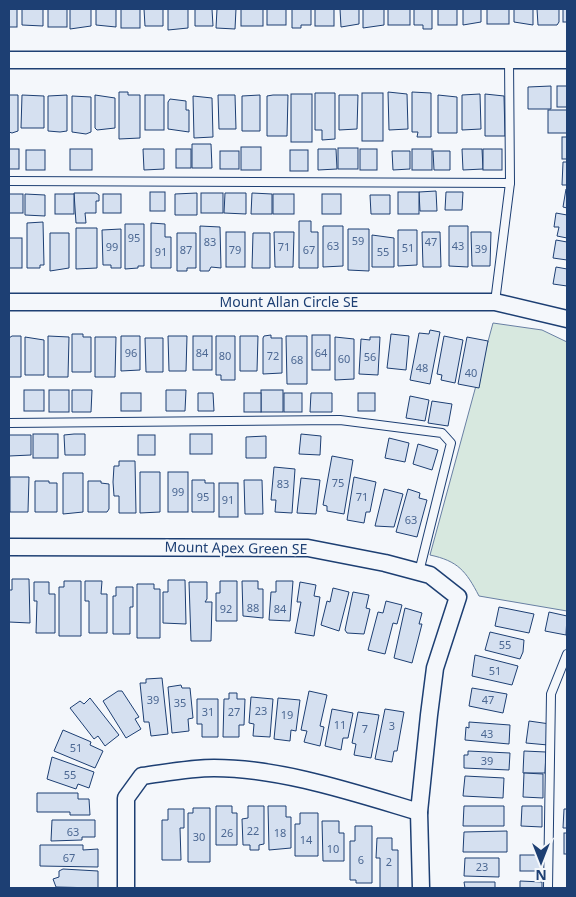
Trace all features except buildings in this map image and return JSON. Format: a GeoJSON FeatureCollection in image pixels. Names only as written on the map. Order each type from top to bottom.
{"type":"FeatureCollection","features":[{"type":"Feature","properties":{"kind":"street"},"geometry":{"type":"LineString","coordinates":[[9,60],[567,60]]}},
{"type":"Feature","properties":{"kind":"street","name":"Mount Allan Circle SE"},"geometry":{"type":"LineString","coordinates":[[9,302],[495,302],[567,319]]}},
{"type":"Feature","properties":{"kind":"street","name":"Mount Apex Green SE"},"geometry":{"type":"LineString","coordinates":[[9,547],[308,548],[430,575],[458,597],[435,668],[419,812],[421,888]]}},
{"type":"Feature","properties":{"kind":"street"},"geometry":{"type":"LineString","coordinates":[[126,888],[126,798],[142,776],[214,768],[275,774],[359,794],[419,812]]}},
{"type":"Feature","properties":{"kind":"lane"},"geometry":{"type":"LineString","coordinates":[[495,302],[510,183],[510,60]]}},
{"type":"Feature","properties":{"kind":"lane"},"geometry":{"type":"LineString","coordinates":[[9,181],[510,183]]}},
{"type":"Feature","properties":{"kind":"lane"},"geometry":{"type":"LineString","coordinates":[[9,423],[340,420],[442,433],[451,443],[419,572]]}},
{"type":"Feature","properties":{"kind":"lane"},"geometry":{"type":"LineString","coordinates":[[548,888],[550,694],[567,654]]}},
{"type":"Feature","properties":{"kind":"shaded area"},"geometry":{"type":"Polygon","coordinates":[[[493,323],[542,330],[567,342],[567,611],[479,596],[470,580],[460,568],[448,560],[430,555],[493,323]]]}}]}
